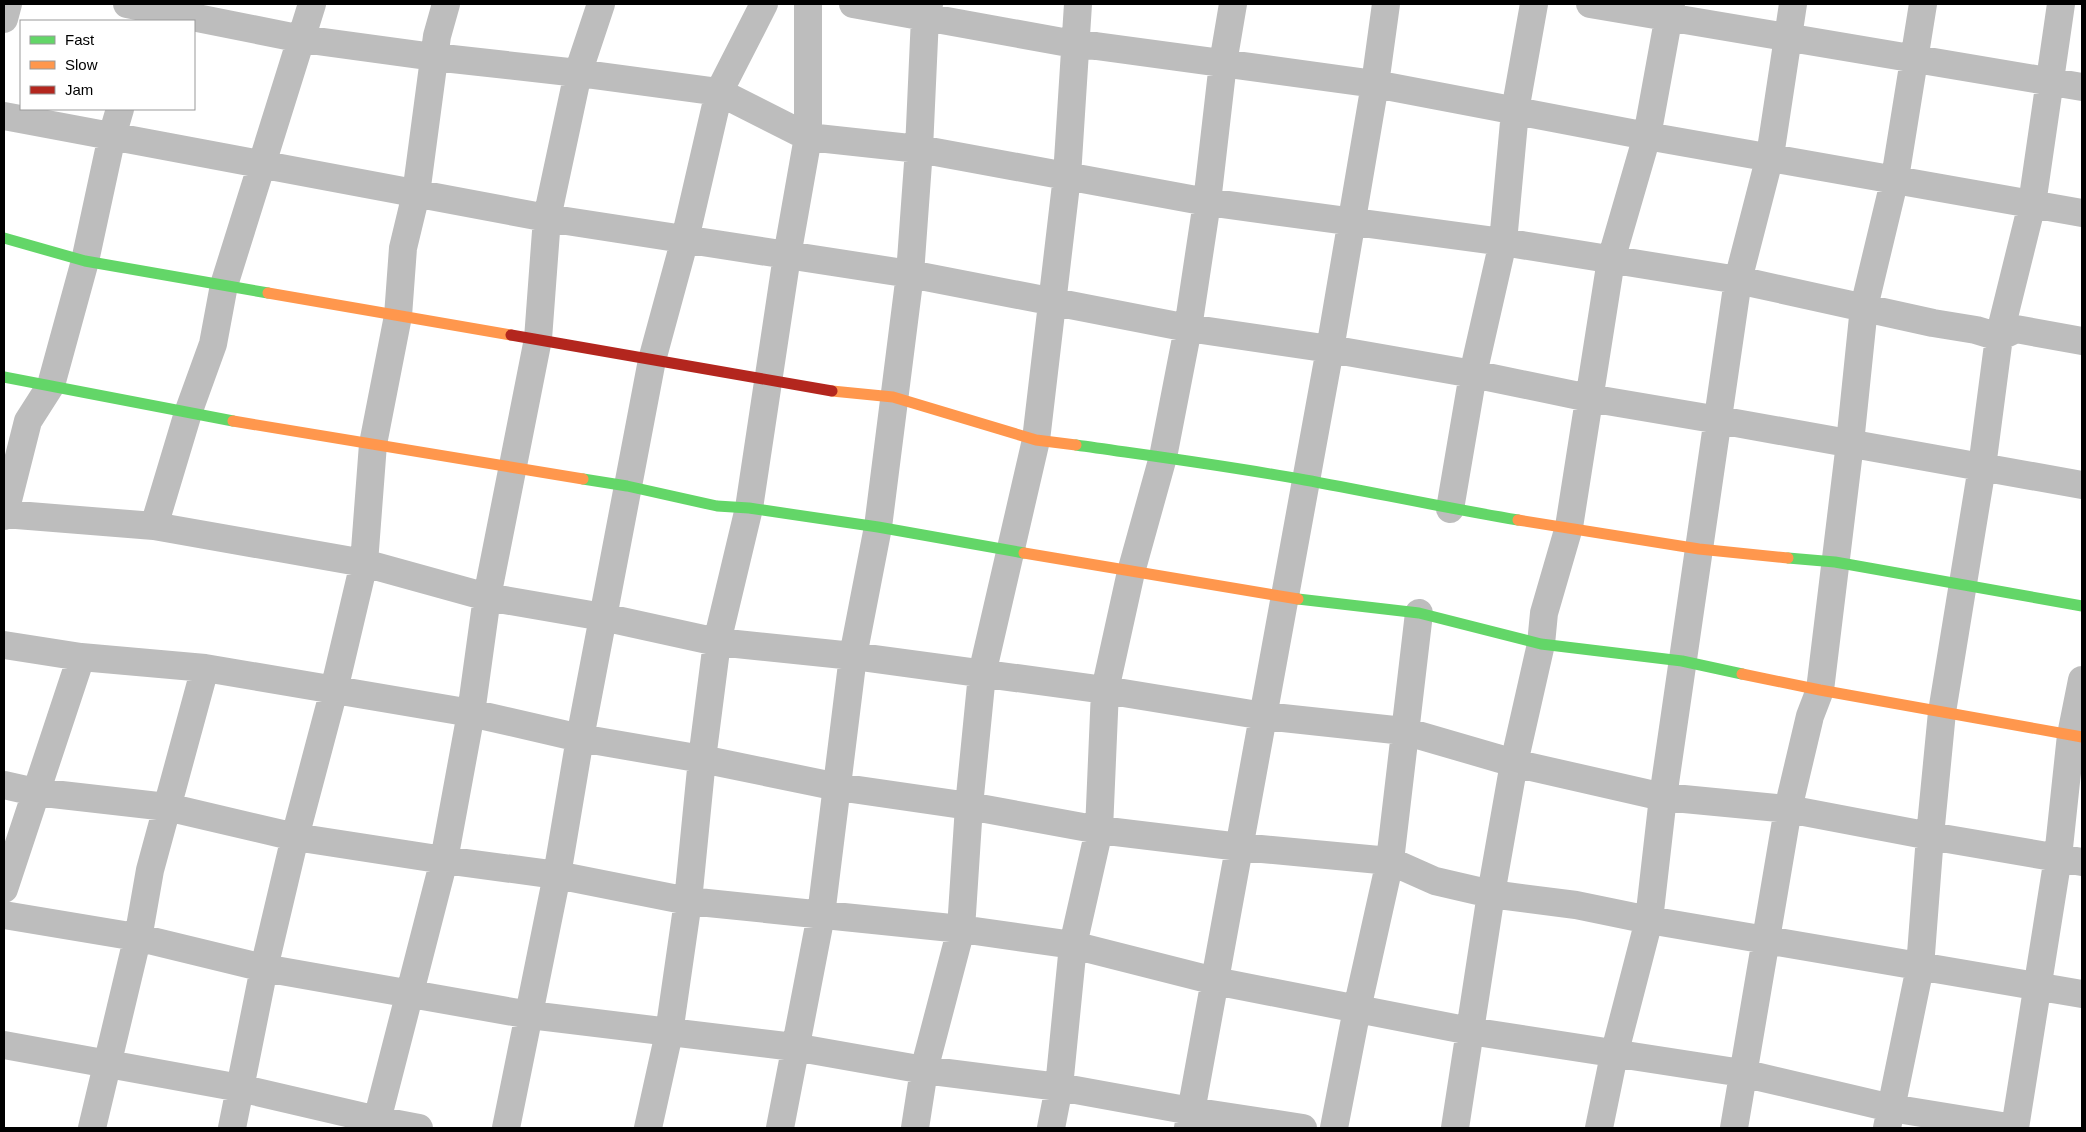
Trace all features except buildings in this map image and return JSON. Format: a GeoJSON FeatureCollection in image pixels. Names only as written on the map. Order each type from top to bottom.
{"type":"FeatureCollection","features":[{"type":"Feature","properties":{"kind":"street"},"geometry":{"type":"LineString","coordinates":[[4,19],[8,4]]}},
{"type":"Feature","properties":{"kind":"street"},"geometry":{"type":"LineString","coordinates":[[154,526],[188,413],[212,344],[224,285],[312,4]]}},
{"type":"Feature","properties":{"kind":"street"},"geometry":{"type":"LineString","coordinates":[[232,1128],[264,968],[364,563],[373,444],[398,316],[404,248],[416,194],[434,57],[446,4]]}},
{"type":"Feature","properties":{"kind":"street"},"geometry":{"type":"LineString","coordinates":[[376,1124],[444,860],[471,713],[487,597],[538,339],[547,218],[578,73],[601,4]]}},
{"type":"Feature","properties":{"kind":"street"},"geometry":{"type":"LineString","coordinates":[[506,1128],[557,875],[626,486],[652,360],[685,239],[719,92],[764,4]]}},
{"type":"Feature","properties":{"kind":"street"},"geometry":{"type":"LineString","coordinates":[[648,1128],[668,1033],[688,901],[702,759],[717,642],[750,508],[786,256],[808,137],[808,4]]}},
{"type":"Feature","properties":{"kind":"street"},"geometry":{"type":"LineString","coordinates":[[853,4],[927,11],[1074,44],[1375,84],[1647,136],[1895,178],[2082,213]]}},
{"type":"Feature","properties":{"kind":"street"},"geometry":{"type":"LineString","coordinates":[[915,1128],[924,1070],[961,929],[969,806],[982,674],[1036,440],[1067,176],[1078,4]]}},
{"type":"Feature","properties":{"kind":"street"},"geometry":{"type":"LineString","coordinates":[[1052,1128],[1059,1087],[1073,945],[1099,830],[1105,690],[1131,572],[1163,457],[1188,328],[1207,202],[1223,63],[1233,4]]}},
{"type":"Feature","properties":{"kind":"street"},"geometry":{"type":"LineString","coordinates":[[1189,1120],[1330,349],[1375,84],[1386,4]]}},
{"type":"Feature","properties":{"kind":"street"},"geometry":{"type":"LineString","coordinates":[[1450,509],[1473,374],[1503,242],[1515,111],[1534,4]]}},
{"type":"Feature","properties":{"kind":"street"},"geometry":{"type":"LineString","coordinates":[[1590,4],[1669,11],[1789,37],[2082,88]]}},
{"type":"Feature","properties":{"kind":"street"},"geometry":{"type":"LineString","coordinates":[[1598,1128],[1614,1055],[1648,920],[1682,661],[1719,420],[1738,280],[1770,156],[1793,4]]}},
{"type":"Feature","properties":{"kind":"street"},"geometry":{"type":"LineString","coordinates":[[1734,1128],[1788,809],[1810,716],[1820,690],[1850,443],[1864,307],[1895,178],[1923,4]]}},
{"type":"Feature","properties":{"kind":"street"},"geometry":{"type":"LineString","coordinates":[[1889,1118],[1920,967],[1942,712],[1982,467],[2000,337],[2032,204],[2061,4]]}},
{"type":"Feature","properties":{"kind":"street"},"geometry":{"type":"LineString","coordinates":[[144,10],[302,39],[719,92],[808,137],[919,149],[1207,202],[1503,242],[1738,280],[1933,323],[1976,330],[2000,337],[2016,329],[2082,341]]}},
{"type":"Feature","properties":{"kind":"street"},"geometry":{"type":"LineString","coordinates":[[780,1128],[820,915],[838,787],[853,656],[878,527],[910,274],[927,11]]}},
{"type":"Feature","properties":{"kind":"street"},"geometry":{"type":"LineString","coordinates":[[1455,1128],[1491,894],[1514,763],[1541,644],[1544,614],[1569,527],[1612,260],[1647,136],[1669,11]]}},
{"type":"Feature","properties":{"kind":"street"},"geometry":{"type":"LineString","coordinates":[[120,110],[112,136],[85,261],[51,386],[28,421],[4,515],[154,526],[364,563],[487,597],[603,617],[717,642],[853,656],[1105,690],[1264,716],[1404,731],[1514,763],[1663,797],[1788,809],[1930,836],[2070,859]]}},
{"type":"Feature","properties":{"kind":"street"},"geometry":{"type":"LineString","coordinates":[[4,116],[263,163],[547,218],[910,274],[1188,328],[1330,349],[1473,374],[1589,398],[1850,443],[2082,486]]}},
{"type":"Feature","properties":{"kind":"street"},"geometry":{"type":"LineString","coordinates":[[4,238],[85,261],[830,391],[894,397],[1036,440],[1163,457],[1305,480],[1450,509],[1699,549],[1835,562],[2082,606]]}},
{"type":"Feature","properties":{"kind":"street"},"geometry":{"type":"LineString","coordinates":[[4,377],[188,413],[626,486],[717,506],[750,508],[878,527],[1285,598],[1419,614],[1541,644],[1682,661],[1820,690],[2077,736]]}},
{"type":"Feature","properties":{"kind":"street"},"geometry":{"type":"LineString","coordinates":[[1334,1128],[1390,861],[1419,614]]}},
{"type":"Feature","properties":{"kind":"street"},"geometry":{"type":"LineString","coordinates":[[4,645],[81,657],[205,668],[471,713],[580,738],[702,759],[838,787],[969,806],[1099,830],[1240,847],[1390,861],[1435,881],[1491,894],[1576,905],[1648,920],[2082,994]]}},
{"type":"Feature","properties":{"kind":"street"},"geometry":{"type":"LineString","coordinates":[[4,889],[81,657]]}},
{"type":"Feature","properties":{"kind":"street"},"geometry":{"type":"LineString","coordinates":[[92,1128],[136,937],[140,927],[150,870],[205,668]]}},
{"type":"Feature","properties":{"kind":"street"},"geometry":{"type":"LineString","coordinates":[[4,785],[35,792],[167,807],[295,837],[557,875],[688,901],[961,929],[1073,945],[1215,981],[1470,1031],[1614,1055],[1742,1073],[1889,1118],[2014,1128],[2038,987],[2070,859],[2082,680]]}},
{"type":"Feature","properties":{"kind":"street"},"geometry":{"type":"LineString","coordinates":[[4,915],[136,937],[264,968],[530,1015],[794,1047],[924,1070],[1059,1087],[1189,1120],[1303,1128]]}},
{"type":"Feature","properties":{"kind":"street"},"geometry":{"type":"LineString","coordinates":[[4,1045],[240,1088],[376,1124],[419,1128]]}},
{"type":"Feature","properties":{"kind":"traffic: fast"},"geometry":{"type":"LineString","coordinates":[[4,238],[85,261],[268,293]]}},
{"type":"Feature","properties":{"kind":"traffic: fast"},"geometry":{"type":"LineString","coordinates":[[4,377],[233,421]]}},
{"type":"Feature","properties":{"kind":"traffic: fast"},"geometry":{"type":"LineString","coordinates":[[1076,445],[1276,475],[1518,520]]}},
{"type":"Feature","properties":{"kind":"traffic: fast"},"geometry":{"type":"LineString","coordinates":[[583,479],[627,486],[717,506],[749,508],[878,527],[1024,553]]}},
{"type":"Feature","properties":{"kind":"traffic: fast"},"geometry":{"type":"LineString","coordinates":[[1788,558],[1835,562],[2082,606]]}},
{"type":"Feature","properties":{"kind":"traffic: fast"},"geometry":{"type":"LineString","coordinates":[[1298,599],[1419,613],[1541,644],[1682,661],[1742,674]]}},
{"type":"Feature","properties":{"kind":"traffic: slow"},"geometry":{"type":"LineString","coordinates":[[268,293],[511,335]]}},
{"type":"Feature","properties":{"kind":"traffic: slow"},"geometry":{"type":"LineString","coordinates":[[832,391],[893,397],[1036,440],[1076,445]]}},
{"type":"Feature","properties":{"kind":"traffic: slow"},"geometry":{"type":"LineString","coordinates":[[233,421],[583,479]]}},
{"type":"Feature","properties":{"kind":"traffic: slow"},"geometry":{"type":"LineString","coordinates":[[1518,520],[1699,549],[1788,558]]}},
{"type":"Feature","properties":{"kind":"traffic: slow"},"geometry":{"type":"LineString","coordinates":[[1024,553],[1298,599]]}},
{"type":"Feature","properties":{"kind":"traffic: slow"},"geometry":{"type":"LineString","coordinates":[[1742,674],[1820,690],[2082,737]]}},
{"type":"Feature","properties":{"kind":"traffic: jam"},"geometry":{"type":"LineString","coordinates":[[511,335],[832,391]]}}]}
